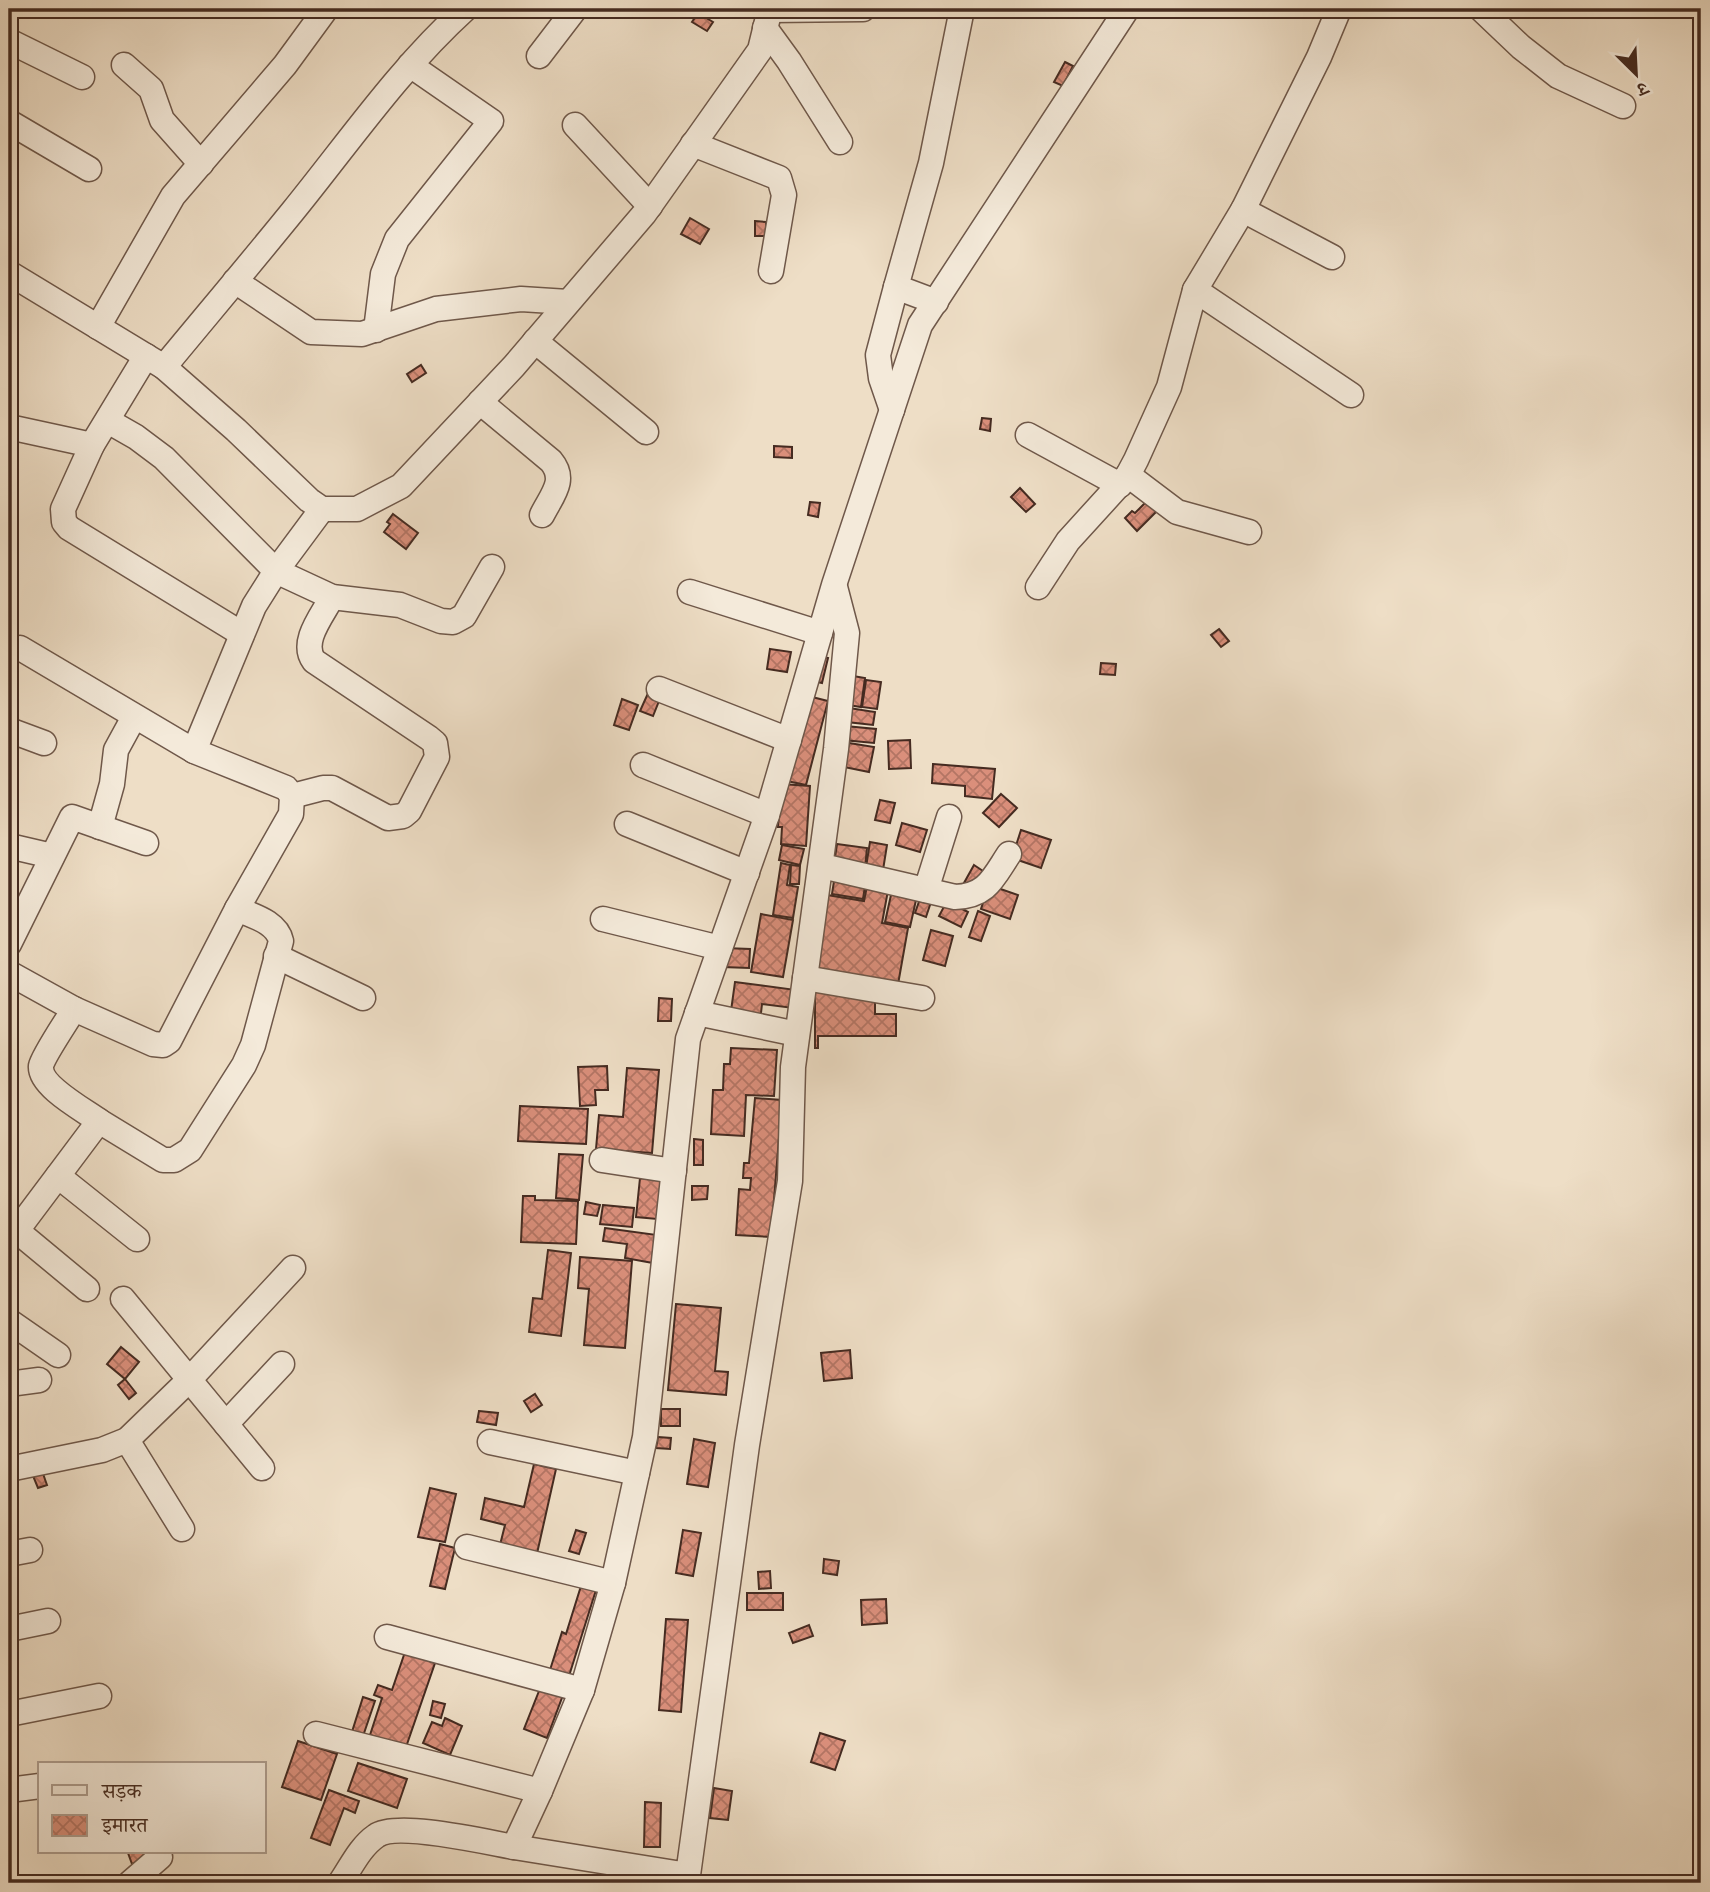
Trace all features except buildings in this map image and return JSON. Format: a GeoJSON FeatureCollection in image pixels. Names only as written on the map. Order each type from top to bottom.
{"type":"FeatureCollection","features":[{"type":"Feature","properties":{"kind":"street"},"geometry":{"type":"LineString","coordinates":[[98,327],[173,196],[285,65],[326,9]]}},
{"type":"Feature","properties":{"kind":"street"},"geometry":{"type":"LineString","coordinates":[[242,634],[69,528],[64,522],[63,509],[92,445],[155,361],[235,281],[382,96],[440,32],[465,9]]}},
{"type":"Feature","properties":{"kind":"street"},"geometry":{"type":"LineString","coordinates":[[539,56],[575,9]]}},
{"type":"Feature","properties":{"kind":"street"},"geometry":{"type":"LineString","coordinates":[[769,16],[863,9]]}},
{"type":"Feature","properties":{"kind":"street"},"geometry":{"type":"LineString","coordinates":[[892,410],[881,378],[878,355],[931,163],[962,9]]}},
{"type":"Feature","properties":{"kind":"street"},"geometry":{"type":"LineString","coordinates":[[514,1847],[582,1690],[613,1583],[645,1437],[688,1039],[767,815],[834,585],[920,325],[1127,9]]}},
{"type":"Feature","properties":{"kind":"street"},"geometry":{"type":"LineString","coordinates":[[1038,587],[1068,541],[1124,480],[1169,387],[1195,290],[1243,210],[1319,57],[1339,9]]}},
{"type":"Feature","properties":{"kind":"street"},"geometry":{"type":"LineString","coordinates":[[1481,9],[1521,47],[1558,76],[1623,106]]}},
{"type":"Feature","properties":{"kind":"street"},"geometry":{"type":"LineString","coordinates":[[769,16],[840,142]]}},
{"type":"Feature","properties":{"kind":"street"},"geometry":{"type":"LineString","coordinates":[[9,273],[155,361],[322,509],[357,509],[401,486],[535,341],[650,206],[760,50],[769,16]]}},
{"type":"Feature","properties":{"kind":"street"},"geometry":{"type":"LineString","coordinates":[[9,41],[82,77]]}},
{"type":"Feature","properties":{"kind":"street"},"geometry":{"type":"LineString","coordinates":[[124,65],[151,89],[162,120],[201,164]]}},
{"type":"Feature","properties":{"kind":"street"},"geometry":{"type":"LineString","coordinates":[[376,330],[383,274],[397,239],[491,121],[410,65]]}},
{"type":"Feature","properties":{"kind":"street"},"geometry":{"type":"LineString","coordinates":[[9,122],[89,169]]}},
{"type":"Feature","properties":{"kind":"street"},"geometry":{"type":"LineString","coordinates":[[575,125],[650,206]]}},
{"type":"Feature","properties":{"kind":"street"},"geometry":{"type":"LineString","coordinates":[[693,144],[779,178],[784,195],[771,271]]}},
{"type":"Feature","properties":{"kind":"street"},"geometry":{"type":"LineString","coordinates":[[1243,210],[1332,257]]}},
{"type":"Feature","properties":{"kind":"street"},"geometry":{"type":"LineString","coordinates":[[235,281],[311,332],[362,334],[436,309],[521,299],[568,302]]}},
{"type":"Feature","properties":{"kind":"street"},"geometry":{"type":"LineString","coordinates":[[896,287],[936,302]]}},
{"type":"Feature","properties":{"kind":"street"},"geometry":{"type":"LineString","coordinates":[[1195,290],[1351,395]]}},
{"type":"Feature","properties":{"kind":"street"},"geometry":{"type":"LineString","coordinates":[[535,341],[646,432]]}},
{"type":"Feature","properties":{"kind":"street"},"geometry":{"type":"LineString","coordinates":[[480,402],[551,461],[558,470],[559,480],[542,515]]}},
{"type":"Feature","properties":{"kind":"street"},"geometry":{"type":"LineString","coordinates":[[108,421],[164,458],[276,571],[332,597],[400,604],[441,621],[453,622],[464,615],[492,567]]}},
{"type":"Feature","properties":{"kind":"street"},"geometry":{"type":"LineString","coordinates":[[9,427],[92,445]]}},
{"type":"Feature","properties":{"kind":"street"},"geometry":{"type":"LineString","coordinates":[[1028,435],[1124,480],[1177,512],[1249,532]]}},
{"type":"Feature","properties":{"kind":"street"},"geometry":{"type":"LineString","coordinates":[[194,751],[254,606],[322,509]]}},
{"type":"Feature","properties":{"kind":"street"},"geometry":{"type":"LineString","coordinates":[[340,1883],[363,1847],[378,1834],[403,1829],[688,1879],[747,1444],[790,1181],[793,1067],[822,866],[847,633],[834,585]]}},
{"type":"Feature","properties":{"kind":"street"},"geometry":{"type":"LineString","coordinates":[[690,593],[820,633]]}},
{"type":"Feature","properties":{"kind":"street"},"geometry":{"type":"LineString","coordinates":[[292,796],[332,788],[388,818],[397,818],[409,811],[437,757],[435,743],[429,738],[309,655],[310,638],[332,597]]}},
{"type":"Feature","properties":{"kind":"street"},"geometry":{"type":"LineString","coordinates":[[9,972],[74,1009],[153,1044],[163,1045],[169,1041],[237,909],[291,814],[292,796],[286,789],[194,751],[20,648]]}},
{"type":"Feature","properties":{"kind":"street"},"geometry":{"type":"LineString","coordinates":[[659,689],[789,740]]}},
{"type":"Feature","properties":{"kind":"street"},"geometry":{"type":"LineString","coordinates":[[100,827],[112,784],[116,750],[134,717]]}},
{"type":"Feature","properties":{"kind":"street"},"geometry":{"type":"LineString","coordinates":[[9,730],[44,743]]}},
{"type":"Feature","properties":{"kind":"street"},"geometry":{"type":"LineString","coordinates":[[643,765],[767,815]]}},
{"type":"Feature","properties":{"kind":"street"},"geometry":{"type":"LineString","coordinates":[[9,944],[72,817],[146,843]]}},
{"type":"Feature","properties":{"kind":"street"},"geometry":{"type":"LineString","coordinates":[[926,890],[949,817]]}},
{"type":"Feature","properties":{"kind":"street"},"geometry":{"type":"LineString","coordinates":[[626,824],[747,873]]}},
{"type":"Feature","properties":{"kind":"street"},"geometry":{"type":"LineString","coordinates":[[9,846],[52,856]]}},
{"type":"Feature","properties":{"kind":"street"},"geometry":{"type":"LineString","coordinates":[[822,866],[955,897],[977,894],[986,887],[1009,854]]}},
{"type":"Feature","properties":{"kind":"street"},"geometry":{"type":"LineString","coordinates":[[74,1009],[41,1065],[42,1076],[48,1085],[99,1121],[163,1160],[174,1160],[190,1150],[235,1081],[253,1045],[281,940],[279,932],[272,926],[237,909]]}},
{"type":"Feature","properties":{"kind":"street"},"geometry":{"type":"LineString","coordinates":[[603,919],[720,948]]}},
{"type":"Feature","properties":{"kind":"street"},"geometry":{"type":"LineString","coordinates":[[276,956],[363,998]]}},
{"type":"Feature","properties":{"kind":"street"},"geometry":{"type":"LineString","coordinates":[[804,978],[922,998]]}},
{"type":"Feature","properties":{"kind":"street"},"geometry":{"type":"LineString","coordinates":[[697,1013],[797,1034]]}},
{"type":"Feature","properties":{"kind":"street"},"geometry":{"type":"LineString","coordinates":[[87,1289],[13,1236],[99,1121]]}},
{"type":"Feature","properties":{"kind":"street"},"geometry":{"type":"LineString","coordinates":[[602,1160],[674,1171]]}},
{"type":"Feature","properties":{"kind":"street"},"geometry":{"type":"LineString","coordinates":[[58,1176],[137,1239]]}},
{"type":"Feature","properties":{"kind":"street"},"geometry":{"type":"LineString","coordinates":[[9,1469],[102,1450],[127,1440],[189,1380],[293,1268]]}},
{"type":"Feature","properties":{"kind":"street"},"geometry":{"type":"LineString","coordinates":[[123,1299],[262,1468]]}},
{"type":"Feature","properties":{"kind":"street"},"geometry":{"type":"LineString","coordinates":[[9,1321],[58,1355]]}},
{"type":"Feature","properties":{"kind":"street"},"geometry":{"type":"LineString","coordinates":[[226,1424],[282,1364]]}},
{"type":"Feature","properties":{"kind":"street"},"geometry":{"type":"LineString","coordinates":[[9,1384],[39,1380]]}},
{"type":"Feature","properties":{"kind":"street"},"geometry":{"type":"LineString","coordinates":[[127,1440],[182,1529]]}},
{"type":"Feature","properties":{"kind":"street"},"geometry":{"type":"LineString","coordinates":[[490,1442],[637,1473]]}},
{"type":"Feature","properties":{"kind":"street"},"geometry":{"type":"LineString","coordinates":[[467,1547],[613,1583]]}},
{"type":"Feature","properties":{"kind":"street"},"geometry":{"type":"LineString","coordinates":[[9,1629],[48,1621]]}},
{"type":"Feature","properties":{"kind":"street"},"geometry":{"type":"LineString","coordinates":[[387,1636],[582,1690]]}},
{"type":"Feature","properties":{"kind":"street"},"geometry":{"type":"LineString","coordinates":[[9,1714],[99,1696]]}},
{"type":"Feature","properties":{"kind":"street"},"geometry":{"type":"LineString","coordinates":[[316,1734],[540,1791]]}},
{"type":"Feature","properties":{"kind":"street"},"geometry":{"type":"LineString","coordinates":[[9,1790],[38,1786]]}},
{"type":"Feature","properties":{"kind":"street"},"geometry":{"type":"LineString","coordinates":[[130,1883],[160,1857]]}}]}
